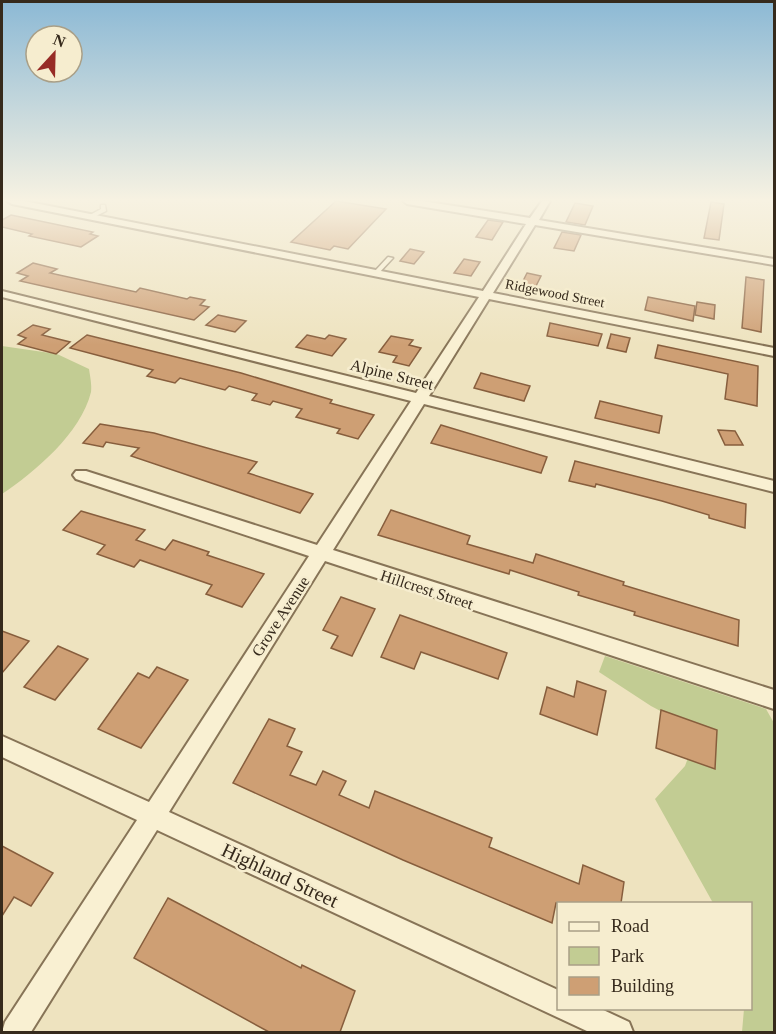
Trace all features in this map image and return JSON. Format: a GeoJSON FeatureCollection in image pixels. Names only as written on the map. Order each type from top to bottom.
{"type":"FeatureCollection","features":[{"type":"Feature","properties":{"kind":"street","name":"Ridgewood Street"},"geometry":{"type":"LineString","coordinates":[[258,249],[774,352]]}},
{"type":"Feature","properties":{"kind":"street","name":"Grove Avenue"},"geometry":{"type":"LineString","coordinates":[[15,1032],[514,249]]}},
{"type":"Feature","properties":{"kind":"street"},"geometry":{"type":"LineString","coordinates":[[699,249],[774,262]]}},
{"type":"Feature","properties":{"kind":"street","name":"Alpine Street"},"geometry":{"type":"LineString","coordinates":[[2,294],[774,487]]}},
{"type":"Feature","properties":{"kind":"street","name":"Hillcrest Street"},"geometry":{"type":"LineString","coordinates":[[81,475],[774,700]]}},
{"type":"Feature","properties":{"kind":"street","name":"Highland Street"},"geometry":{"type":"LineString","coordinates":[[2,746],[557,1004]]}},
{"type":"Feature","properties":{"kind":"street"},"geometry":{"type":"LineString","coordinates":[[571,1010],[619,1032]]}},
{"type":"Feature","properties":{"kind":"lane"},"geometry":{"type":"LineString","coordinates":[[376,273],[390,258]]}},
{"type":"Feature","properties":{"kind":"green space"},"geometry":{"type":"Polygon","coordinates":[[[2,346],[57,354],[89,369],[91,392],[78,422],[55,450],[28,475],[2,494],[2,346]]]}},
{"type":"Feature","properties":{"kind":"green space"},"geometry":{"type":"Polygon","coordinates":[[[605,656],[766,709],[774,723],[774,1032],[742,1032],[744,1010],[752,1010],[752,902],[712,902],[655,799],[685,766],[698,731],[651,706],[599,672],[605,656]]]}},
{"type":"Feature","properties":{"kind":"building"},"geometry":{"type":"Polygon","coordinates":[[[410,249],[424,252],[414,264],[400,261],[410,249]]]}},
{"type":"Feature","properties":{"kind":"building"},"geometry":{"type":"Polygon","coordinates":[[[464,259],[480,262],[471,276],[454,273],[464,259]]]}},
{"type":"Feature","properties":{"kind":"building"},"geometry":{"type":"Polygon","coordinates":[[[33,263],[57,269],[50,273],[136,292],[140,288],[187,299],[190,297],[205,300],[200,305],[209,307],[194,320],[20,281],[28,276],[17,273],[33,263]]]}},
{"type":"Feature","properties":{"kind":"building"},"geometry":{"type":"Polygon","coordinates":[[[527,273],[541,276],[535,288],[521,285],[527,273]]]}},
{"type":"Feature","properties":{"kind":"building"},"geometry":{"type":"Polygon","coordinates":[[[746,277],[764,280],[761,332],[742,328],[746,277]]]}},
{"type":"Feature","properties":{"kind":"building"},"geometry":{"type":"Polygon","coordinates":[[[648,297],[695,306],[693,321],[645,310],[648,297]]]}},
{"type":"Feature","properties":{"kind":"building"},"geometry":{"type":"Polygon","coordinates":[[[697,302],[715,305],[714,319],[695,315],[697,302]]]}},
{"type":"Feature","properties":{"kind":"building"},"geometry":{"type":"Polygon","coordinates":[[[218,315],[246,321],[235,332],[206,325],[218,315]]]}},
{"type":"Feature","properties":{"kind":"building"},"geometry":{"type":"Polygon","coordinates":[[[550,323],[602,334],[598,346],[547,336],[550,323]]]}},
{"type":"Feature","properties":{"kind":"building"},"geometry":{"type":"Polygon","coordinates":[[[33,325],[50,329],[42,335],[70,342],[56,354],[18,344],[26,338],[18,335],[33,325]]]}},
{"type":"Feature","properties":{"kind":"building"},"geometry":{"type":"Polygon","coordinates":[[[611,334],[630,338],[626,352],[607,348],[611,334]]]}},
{"type":"Feature","properties":{"kind":"building"},"geometry":{"type":"Polygon","coordinates":[[[87,335],[241,373],[332,400],[330,403],[374,415],[358,439],[337,433],[340,429],[296,417],[302,409],[273,401],[270,405],[252,400],[257,394],[229,386],[225,390],[180,378],[175,383],[147,376],[153,370],[70,348],[87,335]]]}},
{"type":"Feature","properties":{"kind":"building"},"geometry":{"type":"Polygon","coordinates":[[[307,335],[325,339],[329,335],[346,339],[332,356],[296,347],[307,335]]]}},
{"type":"Feature","properties":{"kind":"building"},"geometry":{"type":"Polygon","coordinates":[[[391,336],[413,340],[409,345],[421,348],[409,366],[393,362],[397,356],[379,352],[391,336]]]}},
{"type":"Feature","properties":{"kind":"building"},"geometry":{"type":"Polygon","coordinates":[[[658,345],[758,366],[757,406],[725,399],[728,374],[655,358],[658,345]]]}},
{"type":"Feature","properties":{"kind":"building"},"geometry":{"type":"Polygon","coordinates":[[[481,373],[530,386],[524,401],[474,388],[481,373]]]}},
{"type":"Feature","properties":{"kind":"building"},"geometry":{"type":"Polygon","coordinates":[[[600,401],[662,416],[659,433],[595,418],[600,401]]]}},
{"type":"Feature","properties":{"kind":"building"},"geometry":{"type":"Polygon","coordinates":[[[100,424],[154,433],[257,462],[248,473],[313,494],[300,513],[131,456],[139,448],[106,442],[103,447],[83,443],[100,424]]]}},
{"type":"Feature","properties":{"kind":"building"},"geometry":{"type":"Polygon","coordinates":[[[441,425],[547,457],[541,473],[431,443],[441,425]]]}},
{"type":"Feature","properties":{"kind":"building"},"geometry":{"type":"Polygon","coordinates":[[[718,430],[735,431],[743,445],[725,445],[718,430]]]}},
{"type":"Feature","properties":{"kind":"building"},"geometry":{"type":"Polygon","coordinates":[[[575,461],[746,504],[745,528],[662,501],[596,484],[595,487],[569,481],[575,461]]]}},
{"type":"Feature","properties":{"kind":"building"},"geometry":{"type":"Polygon","coordinates":[[[391,510],[470,536],[467,544],[533,563],[536,554],[624,582],[623,585],[739,620],[738,646],[634,615],[635,612],[578,595],[579,592],[510,570],[509,574],[378,535],[391,510]]]}},
{"type":"Feature","properties":{"kind":"building"},"geometry":{"type":"Polygon","coordinates":[[[81,511],[145,530],[136,540],[165,550],[173,540],[209,552],[207,555],[264,574],[242,607],[206,594],[212,585],[140,560],[134,567],[97,554],[105,545],[63,530],[81,511]]]}},
{"type":"Feature","properties":{"kind":"building"},"geometry":{"type":"Polygon","coordinates":[[[341,597],[375,609],[352,656],[331,648],[338,636],[323,630],[341,597]]]}},
{"type":"Feature","properties":{"kind":"building"},"geometry":{"type":"Polygon","coordinates":[[[400,615],[507,653],[498,679],[421,652],[414,669],[381,657],[400,615]]]}},
{"type":"Feature","properties":{"kind":"building"},"geometry":{"type":"Polygon","coordinates":[[[2,631],[29,641],[2,673],[2,631]]]}},
{"type":"Feature","properties":{"kind":"building"},"geometry":{"type":"Polygon","coordinates":[[[58,646],[88,659],[55,700],[24,687],[58,646]]]}},
{"type":"Feature","properties":{"kind":"building"},"geometry":{"type":"Polygon","coordinates":[[[157,667],[188,680],[141,748],[98,729],[138,673],[149,678],[157,667]]]}},
{"type":"Feature","properties":{"kind":"building"},"geometry":{"type":"Polygon","coordinates":[[[577,681],[606,691],[597,735],[540,714],[547,687],[574,697],[577,681]]]}},
{"type":"Feature","properties":{"kind":"building"},"geometry":{"type":"Polygon","coordinates":[[[661,710],[717,730],[715,769],[656,748],[661,710]]]}},
{"type":"Feature","properties":{"kind":"building"},"geometry":{"type":"Polygon","coordinates":[[[269,719],[295,729],[287,746],[302,752],[290,775],[316,785],[323,771],[346,781],[339,795],[369,808],[375,791],[492,838],[489,847],[579,884],[583,865],[624,882],[621,902],[557,902],[552,923],[403,860],[233,783],[269,719]]]}},
{"type":"Feature","properties":{"kind":"building"},"geometry":{"type":"Polygon","coordinates":[[[2,846],[53,873],[31,906],[14,897],[2,916],[2,846]]]}},
{"type":"Feature","properties":{"kind":"building"},"geometry":{"type":"Polygon","coordinates":[[[168,898],[301,968],[302,965],[355,991],[340,1032],[269,1032],[134,958],[168,898]]]}}]}
